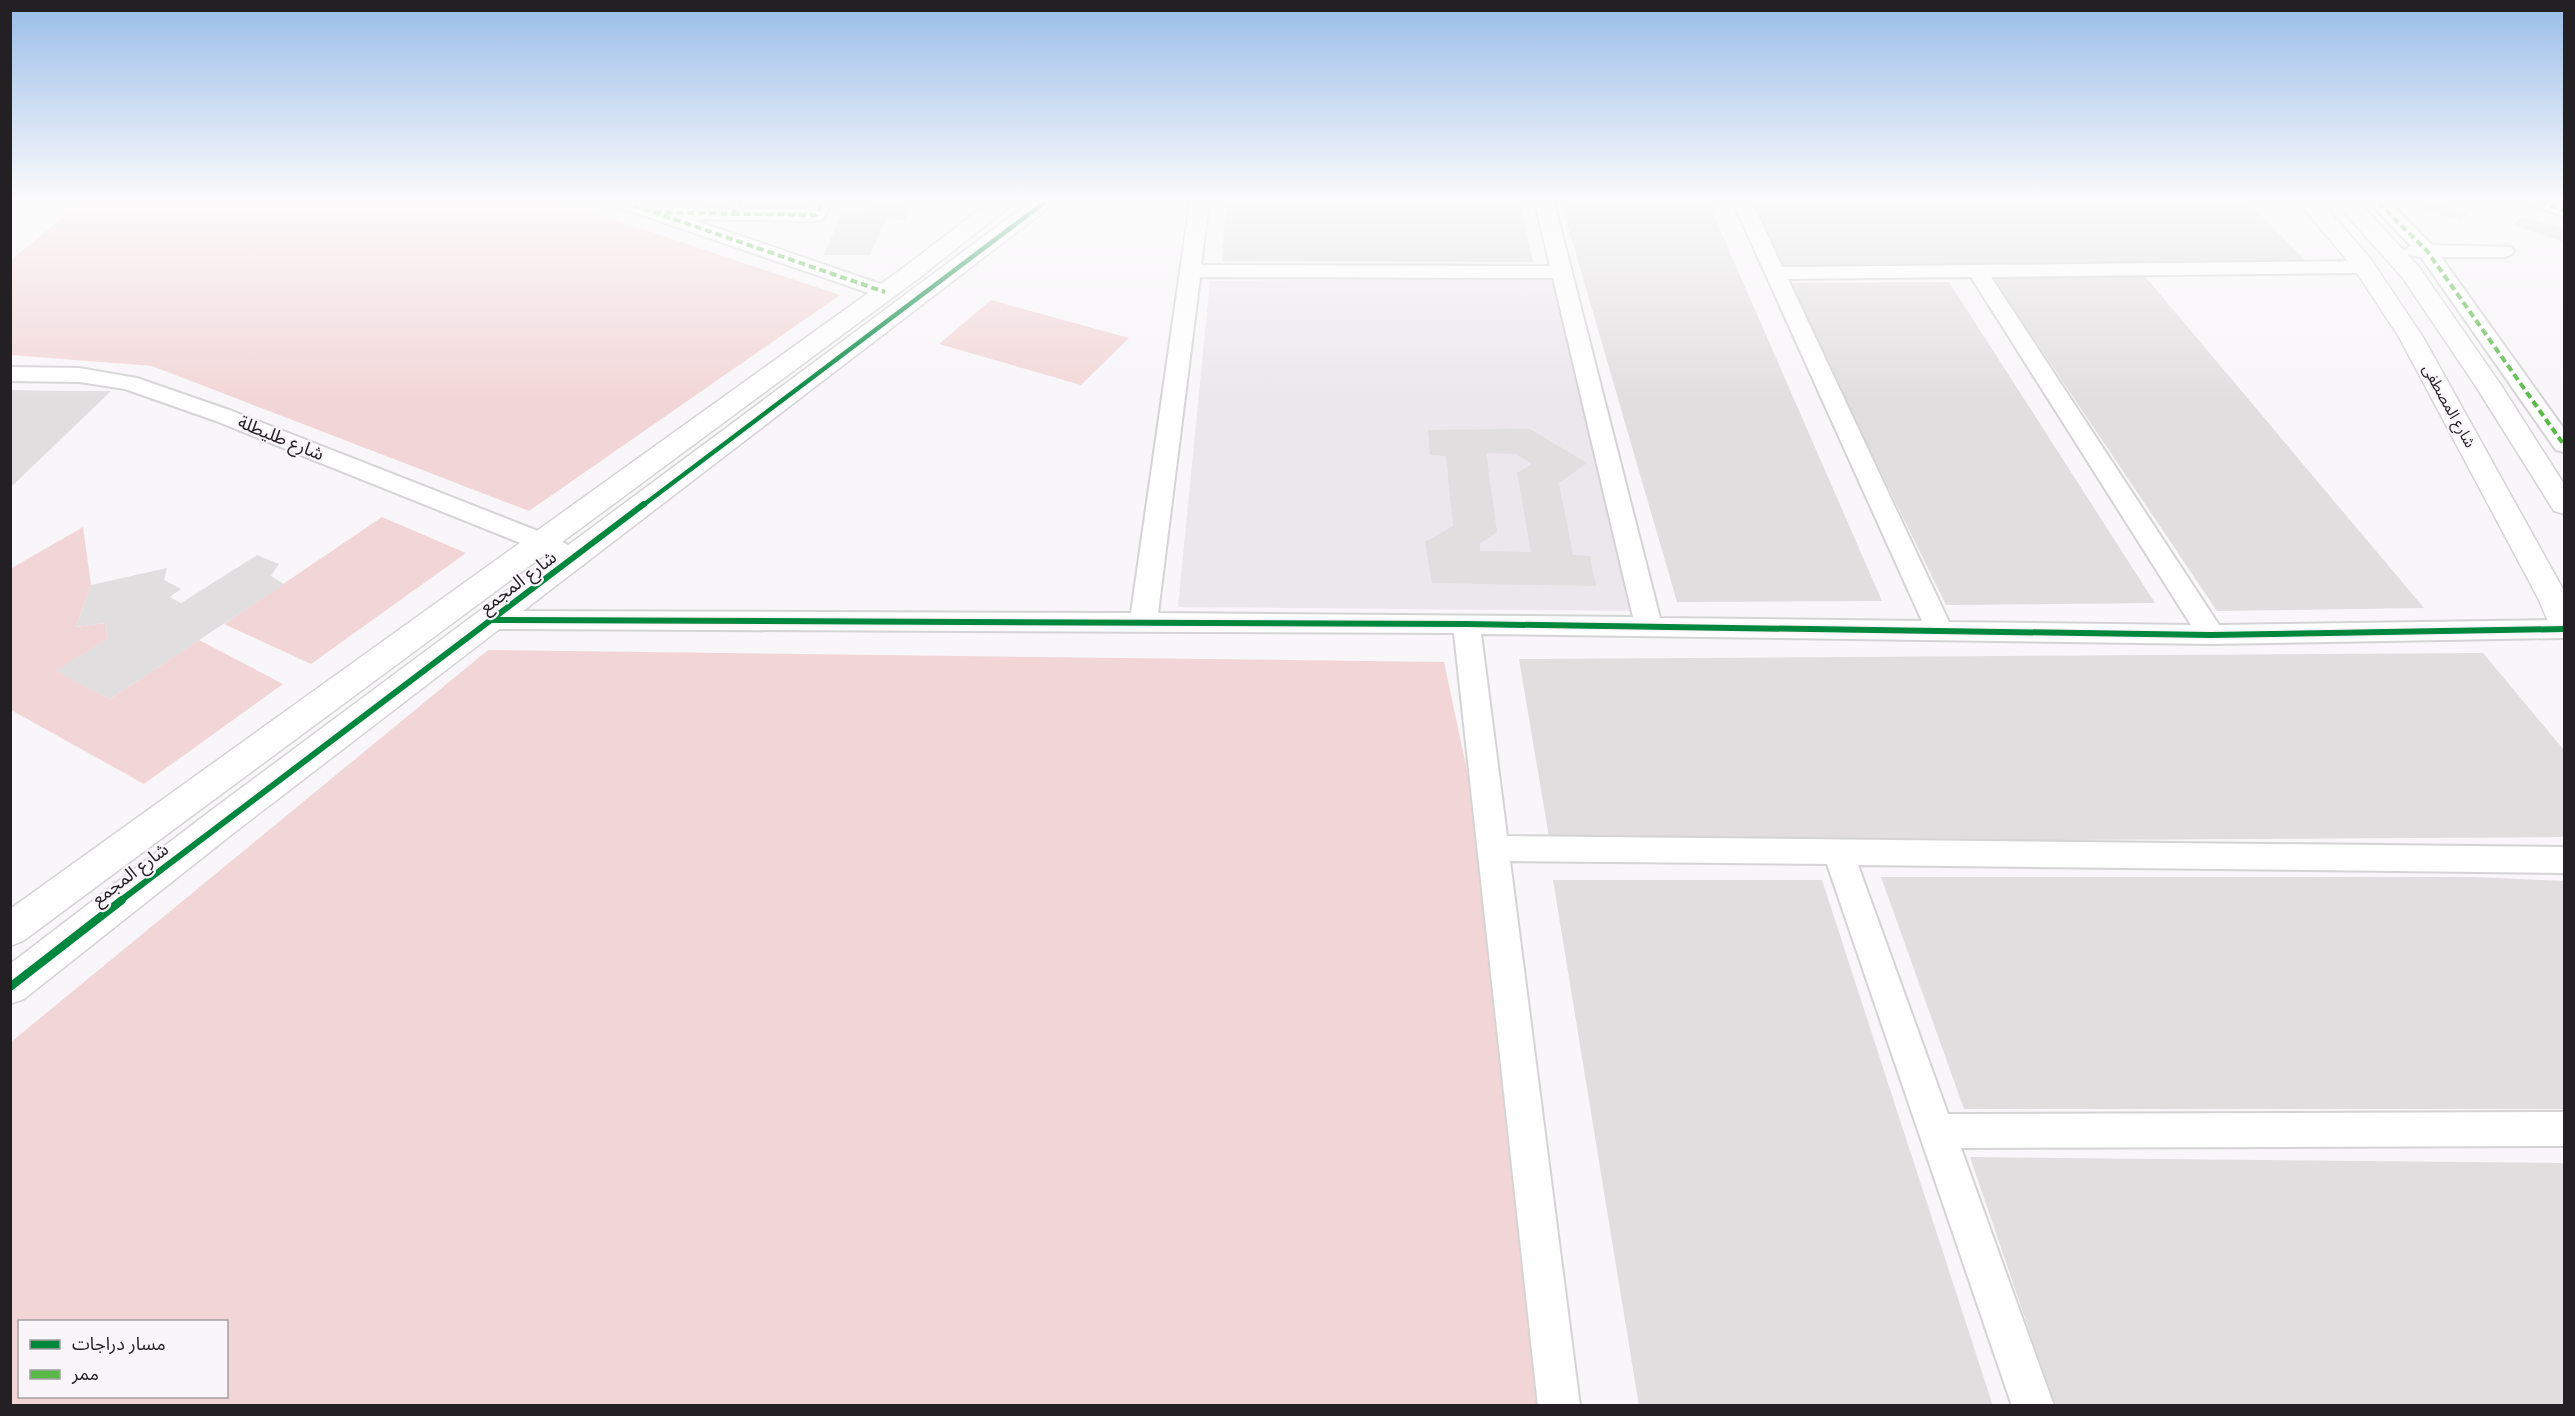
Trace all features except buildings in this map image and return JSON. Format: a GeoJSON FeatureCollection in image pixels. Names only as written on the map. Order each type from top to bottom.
{"type":"FeatureCollection","features":[{"type":"Feature","properties":{"kind":"street"},"geometry":{"type":"LineString","coordinates":[[816,268],[885,292]]}},
{"type":"Feature","properties":{"kind":"street","name":"شارع المجمع"},"geometry":{"type":"LineString","coordinates":[[10,930],[917,268]]}},
{"type":"Feature","properties":{"kind":"street","name":"شارع المجمع"},"geometry":{"type":"LineString","coordinates":[[10,987],[203,837],[958,268]]}},
{"type":"Feature","properties":{"kind":"street"},"geometry":{"type":"LineString","coordinates":[[1143,622],[1192,268]]}},
{"type":"Feature","properties":{"kind":"street"},"geometry":{"type":"LineString","coordinates":[[1558,268],[1649,627]]}},
{"type":"Feature","properties":{"kind":"street"},"geometry":{"type":"LineString","coordinates":[[1772,268],[1940,631]]}},
{"type":"Feature","properties":{"kind":"street"},"geometry":{"type":"LineString","coordinates":[[1774,273],[2260,268]]}},
{"type":"Feature","properties":{"kind":"street","name":"شارع المصطفى"},"geometry":{"type":"LineString","coordinates":[[2365,268],[2437,382],[2553,598],[2565,627]]}},
{"type":"Feature","properties":{"kind":"street"},"geometry":{"type":"LineString","coordinates":[[2408,268],[2488,385],[2565,505]]}},
{"type":"Feature","properties":{"kind":"street"},"geometry":{"type":"LineString","coordinates":[[2439,268],[2565,445]]}},
{"type":"Feature","properties":{"kind":"street"},"geometry":{"type":"LineString","coordinates":[[1977,271],[2211,635]]}},
{"type":"Feature","properties":{"kind":"street"},"geometry":{"type":"LineString","coordinates":[[1191,272],[1559,272]]}},
{"type":"Feature","properties":{"kind":"street","name":"شارع طليطلة"},"geometry":{"type":"LineString","coordinates":[[10,374],[79,375],[129,382],[224,416],[542,542],[574,559]]}},
{"type":"Feature","properties":{"kind":"street"},"geometry":{"type":"LineString","coordinates":[[2437,382],[2488,385]]}},
{"type":"Feature","properties":{"kind":"street"},"geometry":{"type":"LineString","coordinates":[[493,620],[1466,624],[2211,635],[2565,627]]}},
{"type":"Feature","properties":{"kind":"street"},"geometry":{"type":"LineString","coordinates":[[1466,624],[1559,1406]]}},
{"type":"Feature","properties":{"kind":"street"},"geometry":{"type":"LineString","coordinates":[[1493,848],[2565,860]]}},
{"type":"Feature","properties":{"kind":"street"},"geometry":{"type":"LineString","coordinates":[[1838,852],[2033,1406]]}},
{"type":"Feature","properties":{"kind":"street"},"geometry":{"type":"LineString","coordinates":[[1937,1131],[2565,1129]]}},
{"type":"Feature","properties":{"kind":"shaded area"},"geometry":{"type":"Polygon","coordinates":[[[11,268],[759,268],[840,295],[529,511],[152,366],[11,355],[11,268]]]}},
{"type":"Feature","properties":{"kind":"shaded area"},"geometry":{"type":"Polygon","coordinates":[[[1556,277],[1641,611],[1178,607],[1210,281],[1556,277]]]}},
{"type":"Feature","properties":{"kind":"shaded area"},"geometry":{"type":"Polygon","coordinates":[[[991,300],[1129,338],[1081,385],[939,344],[991,300]]]}},
{"type":"Feature","properties":{"kind":"shaded area"},"geometry":{"type":"Polygon","coordinates":[[[382,517],[466,553],[311,664],[224,624],[382,517]]]}},
{"type":"Feature","properties":{"kind":"shaded area"},"geometry":{"type":"Polygon","coordinates":[[[83,527],[91,585],[76,627],[105,623],[108,638],[57,671],[110,699],[199,640],[283,684],[144,784],[11,710],[10,569],[83,527]]]}},
{"type":"Feature","properties":{"kind":"shaded area"},"geometry":{"type":"Polygon","coordinates":[[[488,650],[1444,662],[1471,789],[1545,1405],[11,1406],[11,1042],[488,650]]]}},
{"type":"Feature","properties":{"kind":"marked path"},"geometry":{"type":"LineString","coordinates":[[816,268],[885,292]]}},
{"type":"Feature","properties":{"kind":"marked path"},"geometry":{"type":"LineString","coordinates":[[2439,268],[2564,445]]}},
{"type":"Feature","properties":{"kind":"cycle path"},"geometry":{"type":"LineString","coordinates":[[10,987],[222,822],[957,268]]}},
{"type":"Feature","properties":{"kind":"cycle path"},"geometry":{"type":"LineString","coordinates":[[493,620],[1466,624],[2211,635],[2564,629]]}}]}
